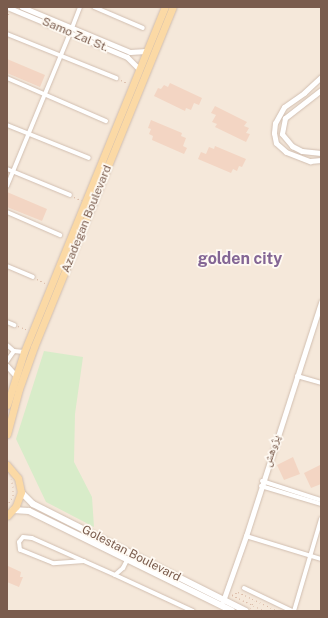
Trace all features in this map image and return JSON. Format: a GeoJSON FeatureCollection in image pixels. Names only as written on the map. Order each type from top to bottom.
{"type":"FeatureCollection","features":[{"type":"Feature","properties":{"kind":"main road","name":"Azadegan Boulevard"},"geometry":{"type":"LineString","coordinates":[[7,405],[24,352],[165,7]]}},
{"type":"Feature","properties":{"kind":"main road","name":"Azadegan Boulevard"},"geometry":{"type":"LineString","coordinates":[[7,434],[19,389],[34,347],[174,7]]}},
{"type":"Feature","properties":{"kind":"main road"},"geometry":{"type":"LineString","coordinates":[[110,139],[118,142]]}},
{"type":"Feature","properties":{"kind":"main road"},"geometry":{"type":"LineString","coordinates":[[7,464],[18,478],[20,492],[18,502],[10,508],[7,516]]}},
{"type":"Feature","properties":{"kind":"main road","name":"Golestan Boulevard"},"geometry":{"type":"LineString","coordinates":[[20,492],[33,504],[225,608]]}},
{"type":"Feature","properties":{"kind":"main road","name":"Golestan Boulevard"},"geometry":{"type":"LineString","coordinates":[[10,508],[29,511],[225,608],[247,611]]}},
{"type":"Feature","properties":{"kind":"street","name":"Samo Zal St."},"geometry":{"type":"LineString","coordinates":[[7,7],[130,52],[146,51]]}},
{"type":"Feature","properties":{"kind":"street","name":"Samo Zal St."},"geometry":{"type":"LineString","coordinates":[[22,7],[127,57],[139,68]]}},
{"type":"Feature","properties":{"kind":"street"},"geometry":{"type":"LineString","coordinates":[[7,186],[80,7]]}},
{"type":"Feature","properties":{"kind":"street"},"geometry":{"type":"LineString","coordinates":[[94,7],[143,28]]}},
{"type":"Feature","properties":{"kind":"street"},"geometry":{"type":"LineString","coordinates":[[7,34],[116,78]]}},
{"type":"Feature","properties":{"kind":"street"},"geometry":{"type":"LineString","coordinates":[[321,77],[304,93],[284,107],[275,123],[274,134],[276,143],[286,152],[310,161],[321,160]]}},
{"type":"Feature","properties":{"kind":"street"},"geometry":{"type":"LineString","coordinates":[[7,78],[106,121]]}},
{"type":"Feature","properties":{"kind":"street"},"geometry":{"type":"LineString","coordinates":[[321,90],[285,118],[282,134],[289,143],[302,151],[321,153]]}},
{"type":"Feature","properties":{"kind":"street"},"geometry":{"type":"LineString","coordinates":[[7,125],[89,158]]}},
{"type":"Feature","properties":{"kind":"street"},"geometry":{"type":"LineString","coordinates":[[7,169],[70,195]]}},
{"type":"Feature","properties":{"kind":"street"},"geometry":{"type":"LineString","coordinates":[[7,212],[60,235]]}},
{"type":"Feature","properties":{"kind":"street"},"geometry":{"type":"LineString","coordinates":[[7,266],[33,277]]}},
{"type":"Feature","properties":{"kind":"street","name":"پژوهش"},"geometry":{"type":"LineString","coordinates":[[225,608],[262,484],[321,302]]}},
{"type":"Feature","properties":{"kind":"street"},"geometry":{"type":"LineString","coordinates":[[7,322],[14,324]]}},
{"type":"Feature","properties":{"kind":"street"},"geometry":{"type":"LineString","coordinates":[[7,345],[14,351],[24,352]]}},
{"type":"Feature","properties":{"kind":"street"},"geometry":{"type":"LineString","coordinates":[[7,361],[14,351]]}},
{"type":"Feature","properties":{"kind":"street"},"geometry":{"type":"LineString","coordinates":[[7,366],[16,376]]}},
{"type":"Feature","properties":{"kind":"street"},"geometry":{"type":"LineString","coordinates":[[297,376],[321,383]]}},
{"type":"Feature","properties":{"kind":"street"},"geometry":{"type":"LineString","coordinates":[[262,484],[321,500]]}},
{"type":"Feature","properties":{"kind":"street"},"geometry":{"type":"LineString","coordinates":[[262,484],[321,504]]}},
{"type":"Feature","properties":{"kind":"street"},"geometry":{"type":"LineString","coordinates":[[244,588],[293,611],[311,556],[321,519]]}},
{"type":"Feature","properties":{"kind":"street"},"geometry":{"type":"LineString","coordinates":[[246,536],[321,559]]}},
{"type":"Feature","properties":{"kind":"street"},"geometry":{"type":"LineString","coordinates":[[84,561],[53,563],[20,550],[19,542],[23,538],[32,538],[84,561],[194,611]]}},
{"type":"Feature","properties":{"kind":"street"},"geometry":{"type":"LineString","coordinates":[[115,575],[123,568],[127,560]]}},
{"type":"Feature","properties":{"kind":"path"},"geometry":{"type":"LineString","coordinates":[[70,195],[85,202]]}},
{"type":"Feature","properties":{"kind":"path"},"geometry":{"type":"LineString","coordinates":[[33,277],[51,286]]}},
{"type":"Feature","properties":{"kind":"path"},"geometry":{"type":"LineString","coordinates":[[14,324],[32,332]]}},
{"type":"Feature","properties":{"kind":"path"},"geometry":{"type":"LineString","coordinates":[[8,475],[12,483],[13,491],[10,508]]}},
{"type":"Feature","properties":{"kind":"path"},"geometry":{"type":"LineString","coordinates":[[225,608],[232,595],[244,588]]}},
{"type":"Feature","properties":{"kind":"path"},"geometry":{"type":"LineString","coordinates":[[238,592],[278,611]]}},
{"type":"Feature","properties":{"kind":"path"},"geometry":{"type":"LineString","coordinates":[[232,595],[265,611]]}},
{"type":"Feature","properties":{"kind":"path"},"geometry":{"type":"LineString","coordinates":[[247,611],[258,595]]}},
{"type":"Feature","properties":{"kind":"shaded area"},"geometry":{"type":"Polygon","coordinates":[[[7,7],[321,7],[321,611],[7,611],[7,7]]]}},
{"type":"Feature","properties":{"kind":"green space"},"geometry":{"type":"Polygon","coordinates":[[[44,351],[83,357],[75,414],[74,462],[92,497],[94,527],[46,502],[16,439],[44,351]]]}},
{"type":"Feature","properties":{"kind":"building"},"geometry":{"type":"Polygon","coordinates":[[[7,59],[45,75],[40,87],[7,73],[7,59]]]}},
{"type":"Feature","properties":{"kind":"building"},"geometry":{"type":"Polygon","coordinates":[[[170,83],[202,98],[199,105],[194,103],[191,110],[186,108],[185,111],[154,96],[158,88],[161,89],[164,85],[168,87],[170,83]]]}},
{"type":"Feature","properties":{"kind":"building"},"geometry":{"type":"Polygon","coordinates":[[[215,106],[247,122],[244,126],[249,128],[246,133],[250,134],[246,142],[215,127],[217,124],[212,122],[216,115],[211,113],[215,106]]]}},
{"type":"Feature","properties":{"kind":"building"},"geometry":{"type":"Polygon","coordinates":[[[151,120],[182,133],[181,136],[186,138],[183,146],[187,148],[184,154],[152,140],[153,136],[149,134],[151,129],[148,128],[151,120]]]}},
{"type":"Feature","properties":{"kind":"building"},"geometry":{"type":"Polygon","coordinates":[[[215,146],[246,159],[242,167],[239,166],[237,171],[233,169],[231,173],[198,159],[201,152],[206,154],[209,147],[214,149],[215,146]]]}},
{"type":"Feature","properties":{"kind":"building"},"geometry":{"type":"Polygon","coordinates":[[[7,192],[47,209],[42,221],[7,207],[7,192]]]}},
{"type":"Feature","properties":{"kind":"building"},"geometry":{"type":"Polygon","coordinates":[[[293,457],[300,474],[284,480],[277,465],[293,457]]]}},
{"type":"Feature","properties":{"kind":"building"},"geometry":{"type":"Polygon","coordinates":[[[320,465],[321,484],[311,488],[304,473],[320,465]]]}},
{"type":"Feature","properties":{"kind":"building"},"geometry":{"type":"Polygon","coordinates":[[[8,566],[21,572],[20,577],[23,577],[19,587],[7,582],[8,566]]]}},
{"type":"Feature","properties":{"kind":"district","name":"golden city"},"geometry":{"type":"Point","coordinates":[240,259]}}]}
